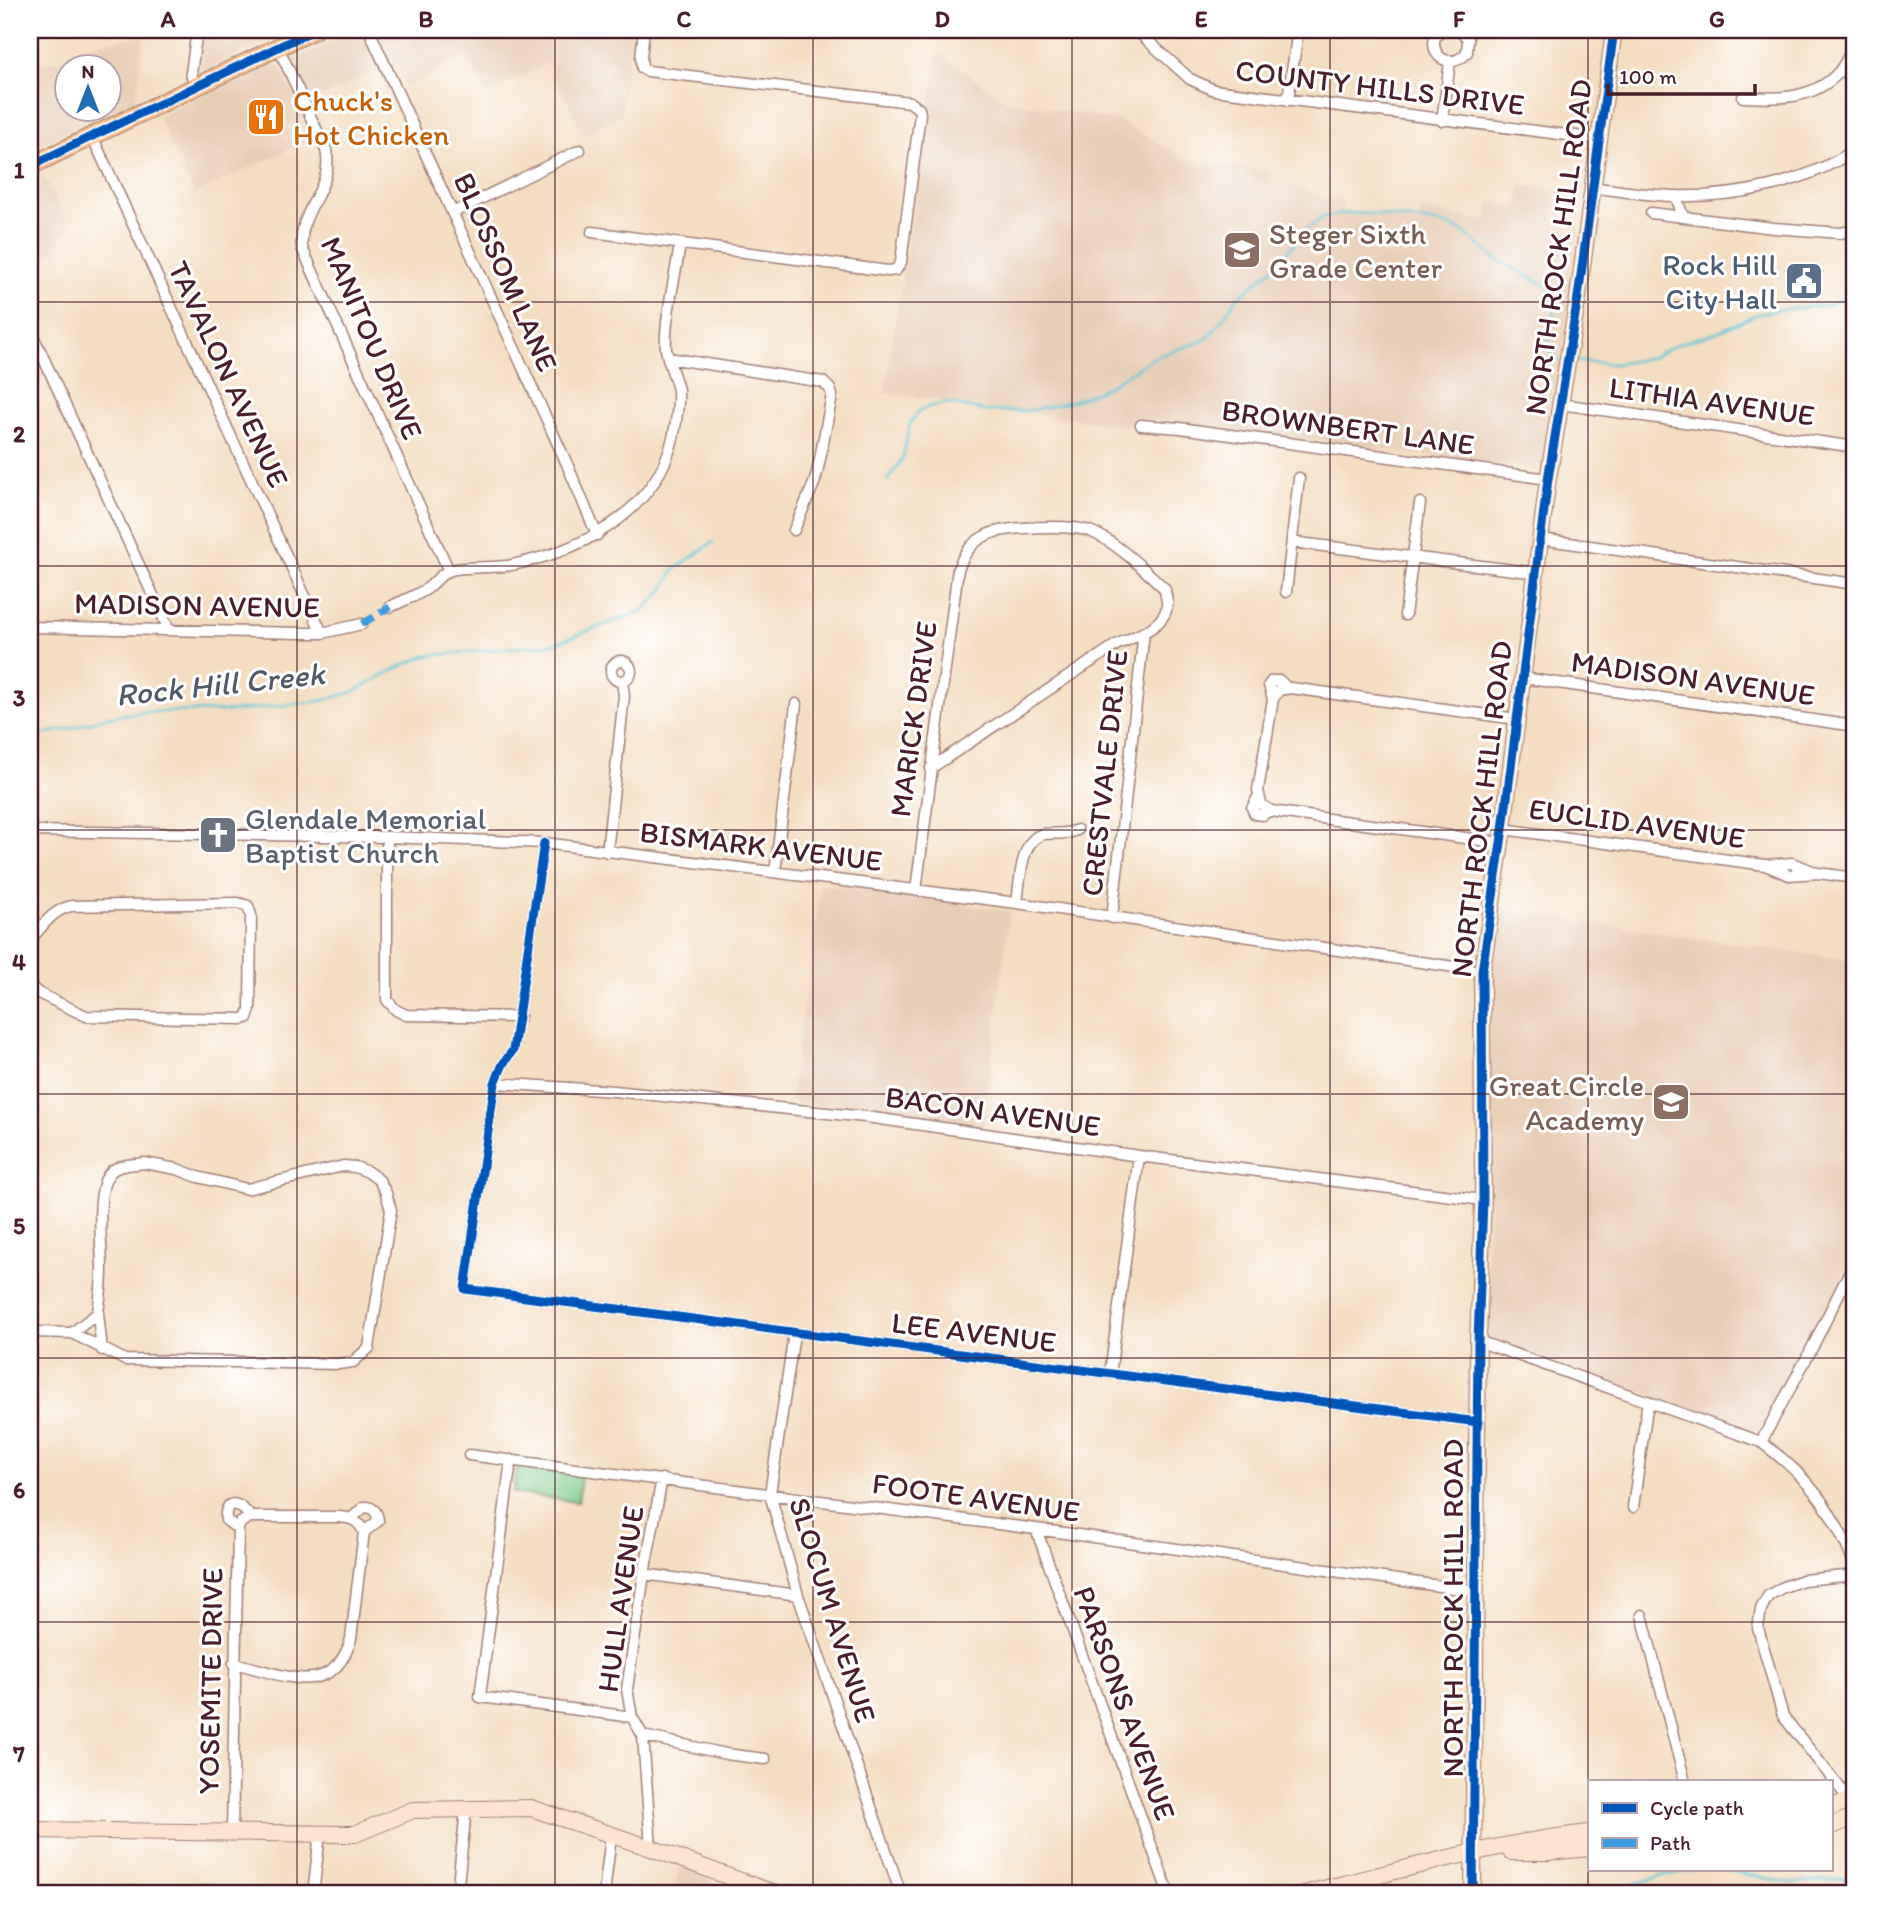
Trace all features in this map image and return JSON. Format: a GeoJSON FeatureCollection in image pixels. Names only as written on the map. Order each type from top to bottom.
{"type":"FeatureCollection","features":[{"type":"Feature","properties":{"kind":"main road"},"geometry":{"type":"LineString","coordinates":[[30,166],[314,30]]}},
{"type":"Feature","properties":{"kind":"street"},"geometry":{"type":"LineString","coordinates":[[195,87],[191,74],[197,30]]}},
{"type":"Feature","properties":{"kind":"street","name":"BLOSSOM LANE"},"geometry":{"type":"LineString","coordinates":[[369,30],[597,535]]}},
{"type":"Feature","properties":{"kind":"street"},"geometry":{"type":"LineString","coordinates":[[592,232],[888,271],[896,270],[901,262],[919,122],[919,109],[915,105],[910,102],[648,71],[642,68],[644,30]]}},
{"type":"Feature","properties":{"kind":"street","name":"COUNTY HILLS DRIVE"},"geometry":{"type":"LineString","coordinates":[[1136,30],[1190,79],[1214,90],[1598,139]]}},
{"type":"Feature","properties":{"kind":"street"},"geometry":{"type":"LineString","coordinates":[[1288,100],[1298,30]]}},
{"type":"Feature","properties":{"kind":"street"},"geometry":{"type":"LineString","coordinates":[[1442,30],[1435,37],[1434,51],[1438,57],[1450,62],[1463,58],[1467,52],[1468,39],[1460,30]]}},
{"type":"Feature","properties":{"kind":"street","name":"NORTH ROCK HILL ROAD"},"geometry":{"type":"LineString","coordinates":[[1473,1894],[1478,1341],[1483,1200],[1482,971],[1548,479],[1570,348],[1614,30]]}},
{"type":"Feature","properties":{"kind":"street"},"geometry":{"type":"LineString","coordinates":[[1743,97],[1774,100],[1818,89],[1838,73],[1855,44]]}},
{"type":"Feature","properties":{"kind":"street","name":"MANITOU DRIVE"},"geometry":{"type":"LineString","coordinates":[[278,47],[326,150],[329,163],[327,176],[304,222],[301,232],[302,247],[449,571]]}},
{"type":"Feature","properties":{"kind":"street"},"geometry":{"type":"LineString","coordinates":[[1442,121],[1450,62]]}},
{"type":"Feature","properties":{"kind":"street","name":"TAVALON AVENUE"},"geometry":{"type":"LineString","coordinates":[[92,136],[322,633]]}},
{"type":"Feature","properties":{"kind":"street"},"geometry":{"type":"LineString","coordinates":[[452,214],[580,150]]}},
{"type":"Feature","properties":{"kind":"street"},"geometry":{"type":"LineString","coordinates":[[1592,187],[1676,196],[1731,193],[1774,185],[1812,173],[1855,150]]}},
{"type":"Feature","properties":{"kind":"street"},"geometry":{"type":"LineString","coordinates":[[1676,196],[1683,217]]}},
{"type":"Feature","properties":{"kind":"street"},"geometry":{"type":"LineString","coordinates":[[1651,213],[1841,233],[1855,227]]}},
{"type":"Feature","properties":{"kind":"street"},"geometry":{"type":"LineString","coordinates":[[390,607],[425,590],[449,571],[509,566],[549,556],[597,535],[627,515],[647,493],[662,471],[672,445],[678,392],[668,358],[667,326],[680,244]]}},
{"type":"Feature","properties":{"kind":"street"},"geometry":{"type":"LineString","coordinates":[[30,329],[169,630]]}},
{"type":"Feature","properties":{"kind":"street"},"geometry":{"type":"LineString","coordinates":[[668,358],[823,382],[830,388],[832,395],[815,481],[794,530]]}},
{"type":"Feature","properties":{"kind":"street","name":"LITHIA AVENUE"},"geometry":{"type":"LineString","coordinates":[[1561,404],[1855,447]]}},
{"type":"Feature","properties":{"kind":"street","name":"BROWNBERT LANE"},"geometry":{"type":"LineString","coordinates":[[1141,425],[1180,428],[1548,479]]}},
{"type":"Feature","properties":{"kind":"street"},"geometry":{"type":"LineString","coordinates":[[1286,592],[1299,478]]}},
{"type":"Feature","properties":{"kind":"street"},"geometry":{"type":"LineString","coordinates":[[1405,615],[1420,503]]}},
{"type":"Feature","properties":{"kind":"street","name":"MARICK DRIVE"},"geometry":{"type":"LineString","coordinates":[[916,890],[958,569],[963,556],[973,543],[987,534],[1003,531],[1073,526],[1093,532],[1165,589],[1167,607],[1157,623],[1144,632]]}},
{"type":"Feature","properties":{"kind":"street"},"geometry":{"type":"LineString","coordinates":[[1541,539],[1855,584]]}},
{"type":"Feature","properties":{"kind":"street"},"geometry":{"type":"LineString","coordinates":[[1292,542],[1536,573]]}},
{"type":"Feature","properties":{"kind":"street","name":"MADISON AVENUE"},"geometry":{"type":"LineString","coordinates":[[30,627],[322,633],[362,624]]}},
{"type":"Feature","properties":{"kind":"street"},"geometry":{"type":"LineString","coordinates":[[931,768],[1116,645],[1144,632]]}},
{"type":"Feature","properties":{"kind":"street","name":"CRESTVALE DRIVE"},"geometry":{"type":"LineString","coordinates":[[1112,918],[1144,632]]}},
{"type":"Feature","properties":{"kind":"street","name":"MADISON AVENUE"},"geometry":{"type":"LineString","coordinates":[[1523,678],[1855,726]]}},
{"type":"Feature","properties":{"kind":"street"},"geometry":{"type":"LineString","coordinates":[[607,852],[624,696],[622,681]]}},
{"type":"Feature","properties":{"kind":"street","name":"EUCLID AVENUE"},"geometry":{"type":"LineString","coordinates":[[1517,719],[1280,692],[1264,803],[1502,836],[1765,865],[1792,863],[1818,873],[1855,878]]}},
{"type":"Feature","properties":{"kind":"street"},"geometry":{"type":"LineString","coordinates":[[775,872],[796,704]]}},
{"type":"Feature","properties":{"kind":"street"},"geometry":{"type":"LineString","coordinates":[[1017,903],[1025,849],[1033,838],[1044,834],[1066,835],[1077,830]]}},
{"type":"Feature","properties":{"kind":"street","name":"BISMARK AVENUE"},"geometry":{"type":"LineString","coordinates":[[30,831],[387,837],[544,843],[1017,903],[1482,971]]}},
{"type":"Feature","properties":{"kind":"street"},"geometry":{"type":"LineString","coordinates":[[387,837],[387,1000],[405,1015],[520,1017]]}},
{"type":"Feature","properties":{"kind":"street"},"geometry":{"type":"LineString","coordinates":[[495,1083],[503,1064],[513,1051],[520,1017],[544,843]]}},
{"type":"Feature","properties":{"kind":"street"},"geometry":{"type":"LineString","coordinates":[[30,940],[46,920],[62,908],[71,906],[238,903],[248,906],[251,915],[250,1009],[247,1018],[243,1020],[86,1016],[38,993],[30,986]]}},
{"type":"Feature","properties":{"kind":"street","name":"BACON AVENUE"},"geometry":{"type":"LineString","coordinates":[[495,1083],[628,1093],[866,1117],[1139,1156],[1483,1200]]}},
{"type":"Feature","properties":{"kind":"street","name":"LEE AVENUE"},"geometry":{"type":"LineString","coordinates":[[495,1083],[465,1289],[1478,1422]]}},
{"type":"Feature","properties":{"kind":"street"},"geometry":{"type":"LineString","coordinates":[[1110,1374],[1139,1156]]}},
{"type":"Feature","properties":{"kind":"street"},"geometry":{"type":"LineString","coordinates":[[30,1332],[72,1333],[102,1350],[125,1360],[353,1363],[369,1348],[390,1210],[379,1180],[368,1172],[344,1166],[247,1189],[177,1169],[144,1163],[117,1167],[103,1183],[100,1228],[102,1271],[98,1313],[102,1350]]}},
{"type":"Feature","properties":{"kind":"street"},"geometry":{"type":"LineString","coordinates":[[1761,1442],[1855,1261]]}},
{"type":"Feature","properties":{"kind":"street"},"geometry":{"type":"LineString","coordinates":[[72,1333],[98,1313]]}},
{"type":"Feature","properties":{"kind":"street","name":"SLOCUM AVENUE"},"geometry":{"type":"LineString","coordinates":[[794,1334],[771,1494],[798,1595],[901,1894]]}},
{"type":"Feature","properties":{"kind":"street"},"geometry":{"type":"LineString","coordinates":[[1478,1341],[1761,1442],[1788,1461],[1809,1483],[1843,1534],[1855,1565]]}},
{"type":"Feature","properties":{"kind":"street"},"geometry":{"type":"LineString","coordinates":[[1633,1507],[1648,1401]]}},
{"type":"Feature","properties":{"kind":"street","name":"FOOTE AVENUE"},"geometry":{"type":"LineString","coordinates":[[469,1455],[1036,1529],[1475,1591]]}},
{"type":"Feature","properties":{"kind":"street"},"geometry":{"type":"LineString","coordinates":[[512,1460],[480,1697],[632,1717]]}},
{"type":"Feature","properties":{"kind":"street","name":"HULL AVENUE"},"geometry":{"type":"LineString","coordinates":[[651,1849],[643,1736],[632,1717],[627,1689],[644,1574],[662,1479]]}},
{"type":"Feature","properties":{"kind":"street"},"geometry":{"type":"LineString","coordinates":[[234,1663],[302,1680],[327,1675],[338,1666],[347,1653],[351,1639],[364,1532],[360,1524],[352,1518],[364,1507],[374,1510],[378,1521],[364,1532]]}},
{"type":"Feature","properties":{"kind":"street","name":"YOSEMITE DRIVE"},"geometry":{"type":"LineString","coordinates":[[232,1833],[234,1663],[243,1523],[352,1518]]}},
{"type":"Feature","properties":{"kind":"street","name":"PARSONS AVENUE"},"geometry":{"type":"LineString","coordinates":[[1036,1529],[1169,1894]]}},
{"type":"Feature","properties":{"kind":"street"},"geometry":{"type":"LineString","coordinates":[[644,1574],[798,1595]]}},
{"type":"Feature","properties":{"kind":"street"},"geometry":{"type":"LineString","coordinates":[[1832,1808],[1853,1801],[1783,1716],[1758,1628],[1761,1609],[1768,1596],[1783,1587],[1803,1580],[1855,1576]]}},
{"type":"Feature","properties":{"kind":"street"},"geometry":{"type":"LineString","coordinates":[[1642,1615],[1684,1780]]}},
{"type":"Feature","properties":{"kind":"street"},"geometry":{"type":"LineString","coordinates":[[643,1736],[726,1754],[765,1759]]}},
{"type":"Feature","properties":{"kind":"street"},"geometry":{"type":"LineString","coordinates":[[30,1830],[355,1834],[413,1811],[531,1808],[651,1849],[752,1890],[776,1894]]}},
{"type":"Feature","properties":{"kind":"street"},"geometry":{"type":"LineString","coordinates":[[457,1894],[466,1809]]}},
{"type":"Feature","properties":{"kind":"street"},"geometry":{"type":"LineString","coordinates":[[1832,1826],[1855,1816]]}},
{"type":"Feature","properties":{"kind":"street"},"geometry":{"type":"LineString","coordinates":[[1832,1826],[1855,1823]]}},
{"type":"Feature","properties":{"kind":"street"},"geometry":{"type":"LineString","coordinates":[[1304,1894],[1548,1837],[1588,1833]]}},
{"type":"Feature","properties":{"kind":"street"},"geometry":{"type":"LineString","coordinates":[[313,1894],[320,1834]]}},
{"type":"Feature","properties":{"kind":"street"},"geometry":{"type":"LineString","coordinates":[[604,1894],[611,1836]]}},
{"type":"Feature","properties":{"kind":"street"},"geometry":{"type":"LineString","coordinates":[[1474,1853],[1548,1852],[1588,1848]]}},
{"type":"Feature","properties":{"kind":"shaded area"},"geometry":{"type":"Polygon","coordinates":[[[203,30],[290,30],[206,70],[201,68],[199,61],[203,30]]]}},
{"type":"Feature","properties":{"kind":"shaded area"},"geometry":{"type":"Polygon","coordinates":[[[356,30],[632,30],[621,115],[584,134],[547,63],[486,94],[468,55],[406,88],[394,63],[311,102],[291,60],[356,30]]]}},
{"type":"Feature","properties":{"kind":"shaded area"},"geometry":{"type":"Polygon","coordinates":[[[144,36],[136,100],[122,107],[122,52],[76,52],[98,43],[144,36]]]}},
{"type":"Feature","properties":{"kind":"shaded area","name":"Steger Sixth Grade Center"},"geometry":{"type":"Polygon","coordinates":[[[938,53],[1006,101],[1118,120],[1186,159],[1271,172],[1269,183],[1343,201],[1341,213],[1386,216],[1419,222],[1421,210],[1486,221],[1490,202],[1517,207],[1521,185],[1583,196],[1561,365],[1550,403],[1548,447],[1543,466],[1533,468],[1506,465],[1132,417],[1130,426],[884,393],[938,53]]]}},
{"type":"Feature","properties":{"kind":"shaded area"},"geometry":{"type":"Polygon","coordinates":[[[52,62],[52,122],[89,122],[30,150],[30,64],[52,62]]]}},
{"type":"Feature","properties":{"kind":"shaded area"},"geometry":{"type":"Polygon","coordinates":[[[274,64],[282,69],[313,138],[194,194],[158,116],[261,66],[274,64]]]}},
{"type":"Feature","properties":{"kind":"shaded area"},"geometry":{"type":"Polygon","coordinates":[[[41,170],[70,227],[57,234],[63,248],[30,264],[30,175],[41,170]]]}},
{"type":"Feature","properties":{"kind":"shaded area"},"geometry":{"type":"Polygon","coordinates":[[[821,884],[1010,911],[983,1127],[790,1101],[821,884]]]}},
{"type":"Feature","properties":{"kind":"shaded area","name":"Great Circle Academy"},"geometry":{"type":"Polygon","coordinates":[[[1499,910],[1855,961],[1855,1253],[1814,1338],[1764,1427],[1759,1431],[1752,1431],[1491,1340],[1487,1336],[1489,986],[1499,910]]]}},
{"type":"Feature","properties":{"kind":"shaded area"},"geometry":{"type":"Polygon","coordinates":[[[680,1865],[713,1878],[709,1894],[673,1894],[680,1865]]]}},
{"type":"Feature","properties":{"kind":"green space"},"geometry":{"type":"Polygon","coordinates":[[[517,1467],[581,1476],[578,1502],[513,1493],[517,1467]]]}},
{"type":"Feature","properties":{"kind":"waterway","name":"Rock Hill Creek"},"geometry":{"type":"LineString","coordinates":[[887,481],[903,458],[910,423],[919,411],[928,407],[946,403],[985,411],[1027,411],[1073,401],[1105,388],[1155,357],[1203,341],[1210,336],[1237,298],[1270,271],[1308,228],[1324,217],[1349,213],[1375,214],[1444,224],[1462,231],[1496,259],[1547,286],[1552,292],[1554,307],[1548,349],[1554,358],[1560,360]]}},
{"type":"Feature","properties":{"kind":"waterway","name":"Rock Hill Creek"},"geometry":{"type":"LineString","coordinates":[[1574,361],[1615,364],[1651,358],[1680,343],[1715,333],[1755,315],[1776,310],[1829,305],[1841,299],[1855,283]]}},
{"type":"Feature","properties":{"kind":"waterway","name":"Rock Hill Creek"},"geometry":{"type":"LineString","coordinates":[[30,745],[42,734],[106,717],[143,712],[235,711],[321,701],[353,692],[426,656],[553,644],[642,611],[661,593],[674,570],[713,542]]}},
{"type":"Feature","properties":{"kind":"waterway"},"geometry":{"type":"LineString","coordinates":[[1603,1894],[1661,1876],[1689,1871]]}},
{"type":"Feature","properties":{"kind":"waterway"},"geometry":{"type":"LineString","coordinates":[[1729,1871],[1791,1883],[1855,1878]]}},
{"type":"Feature","properties":{"kind":"marked path"},"geometry":{"type":"LineString","coordinates":[[362,624],[390,607]]}},
{"type":"Feature","properties":{"kind":"cycle path"},"geometry":{"type":"LineString","coordinates":[[30,166],[314,30]]}},
{"type":"Feature","properties":{"kind":"cycle path"},"geometry":{"type":"LineString","coordinates":[[1473,1894],[1478,1341],[1483,1200],[1482,971],[1548,479],[1578,297],[1614,30]]}},
{"type":"Feature","properties":{"kind":"cycle path"},"geometry":{"type":"LineString","coordinates":[[544,843],[513,1050],[495,1083],[465,1289],[1478,1422]]}},
{"type":"Feature","properties":{"kind":"place","name":"Chuck's Hot Chicken"},"geometry":{"type":"Point","coordinates":[266,117]}},
{"type":"Feature","properties":{"kind":"place","name":"Steger Sixth Grade Center"},"geometry":{"type":"Point","coordinates":[1242,250]}},
{"type":"Feature","properties":{"kind":"place","name":"Rock Hill City Hall"},"geometry":{"type":"Point","coordinates":[1804,281]}},
{"type":"Feature","properties":{"kind":"place","name":"Glendale Memorial Baptist Church"},"geometry":{"type":"Point","coordinates":[218,835]}},
{"type":"Feature","properties":{"kind":"place","name":"Great Circle Academy"},"geometry":{"type":"Point","coordinates":[1671,1102]}}]}
